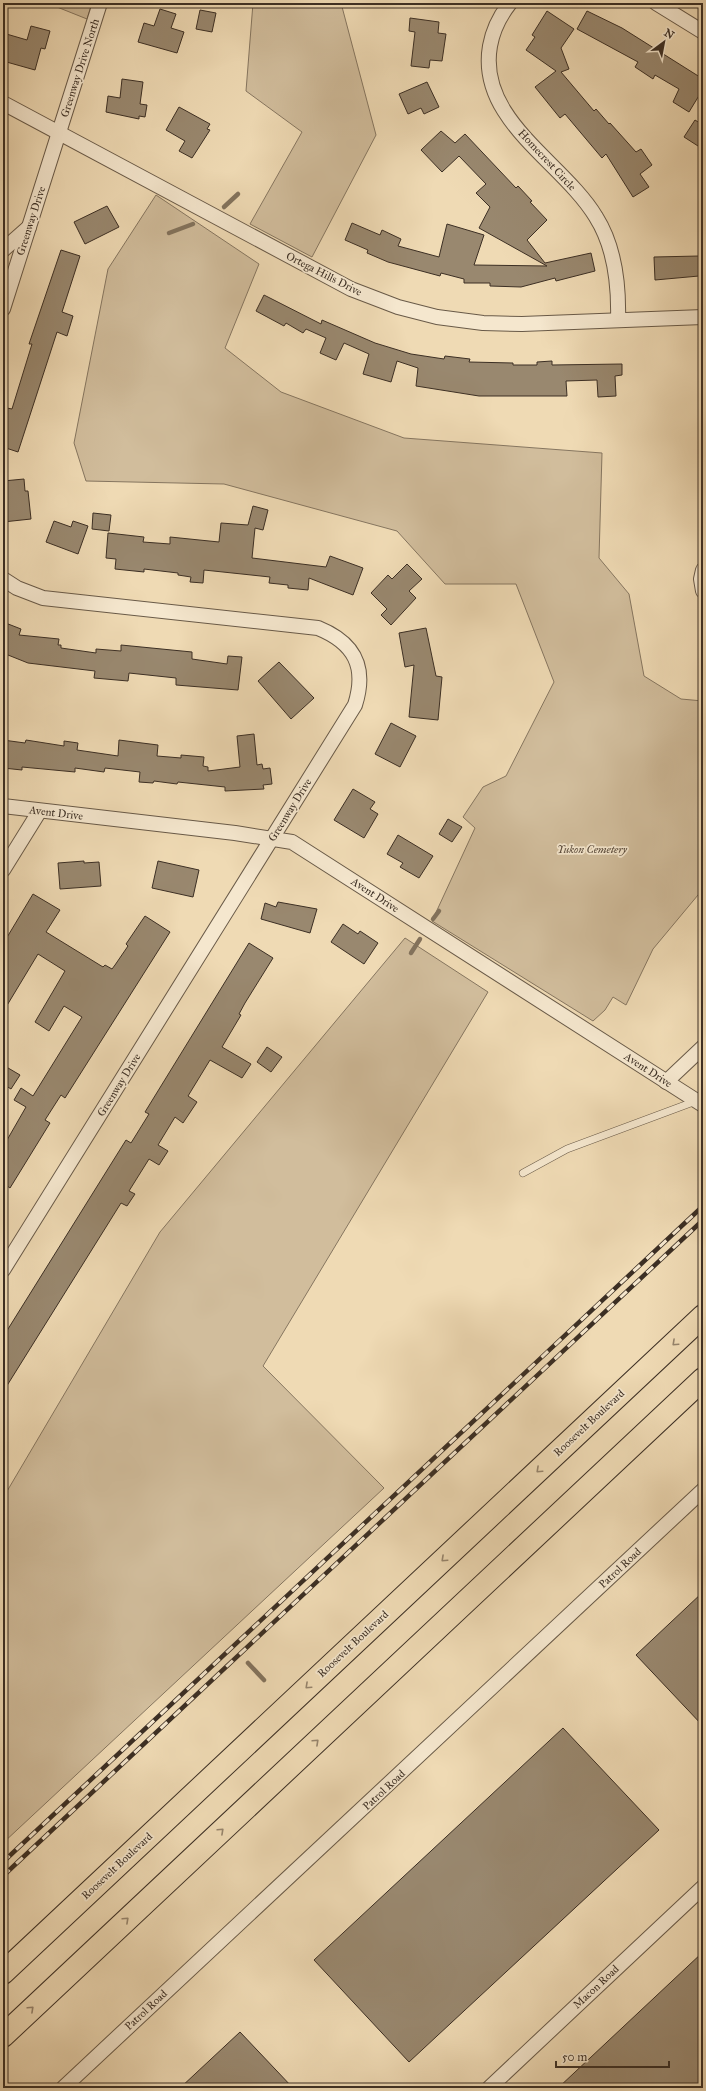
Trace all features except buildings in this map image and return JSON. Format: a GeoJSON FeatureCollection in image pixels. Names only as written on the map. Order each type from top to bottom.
{"type":"FeatureCollection","features":[{"type":"Feature","properties":{"kind":"highway","name":"Roosevelt Boulevard"},"geometry":{"type":"LineString","coordinates":[[3,1973],[703,1316]]}},
{"type":"Feature","properties":{"kind":"highway"},"geometry":{"type":"LineString","coordinates":[[3,2036],[703,1379]]}},
{"type":"Feature","properties":{"kind":"street","name":"Greenway Drive North"},"geometry":{"type":"LineString","coordinates":[[59,133],[100,3]]}},
{"type":"Feature","properties":{"kind":"street","name":"Homecrest Circle"},"geometry":{"type":"LineString","coordinates":[[510,3],[493,31],[488,57],[488,71],[494,94],[503,111],[515,126],[578,193],[596,216],[608,240],[615,272],[619,298],[618,320]]}},
{"type":"Feature","properties":{"kind":"street"},"geometry":{"type":"LineString","coordinates":[[656,3],[703,32]]}},
{"type":"Feature","properties":{"kind":"street","name":"Ortega Hills Drive"},"geometry":{"type":"LineString","coordinates":[[3,103],[351,289],[398,307],[438,317],[483,323],[522,324],[703,317]]}},
{"type":"Feature","properties":{"kind":"street","name":"Greenway Drive"},"geometry":{"type":"LineString","coordinates":[[3,309],[59,133]]}},
{"type":"Feature","properties":{"kind":"street"},"geometry":{"type":"LineString","coordinates":[[3,250],[30,226]]}},
{"type":"Feature","properties":{"kind":"street"},"geometry":{"type":"LineString","coordinates":[[703,570],[701,579],[703,591]]}},
{"type":"Feature","properties":{"kind":"street","name":"Greenway Drive"},"geometry":{"type":"LineString","coordinates":[[3,579],[17,588],[42,598],[318,628],[332,634],[346,644],[356,657],[360,675],[360,688],[355,705],[3,1270]]}},
{"type":"Feature","properties":{"kind":"street","name":"Avent Drive"},"geometry":{"type":"LineString","coordinates":[[3,806],[39,812],[272,838],[292,842],[700,1103]]}},
{"type":"Feature","properties":{"kind":"street"},"geometry":{"type":"LineString","coordinates":[[3,870],[39,812]]}},
{"type":"Feature","properties":{"kind":"street"},"geometry":{"type":"LineString","coordinates":[[666,1082],[703,1047]]}},
{"type":"Feature","properties":{"kind":"street","name":"Patrol Road"},"geometry":{"type":"LineString","coordinates":[[63,2088],[703,1490]]}},
{"type":"Feature","properties":{"kind":"street","name":"Macon Road"},"geometry":{"type":"LineString","coordinates":[[489,2088],[703,1887]]}},
{"type":"Feature","properties":{"kind":"lane"},"geometry":{"type":"LineString","coordinates":[[523,1173],[567,1149],[649,1117],[700,1103]]}},
{"type":"Feature","properties":{"kind":"green space"},"geometry":{"type":"Polygon","coordinates":[[[47,3],[92,3],[87,19],[47,3]]]}},
{"type":"Feature","properties":{"kind":"green space"},"geometry":{"type":"Polygon","coordinates":[[[253,3],[341,3],[376,135],[312,257],[250,224],[302,132],[246,91],[253,3]]]}},
{"type":"Feature","properties":{"kind":"green space","name":"Yukon Cemetery"},"geometry":{"type":"Polygon","coordinates":[[[156,195],[259,264],[225,348],[281,392],[404,438],[602,453],[599,558],[629,594],[644,676],[681,699],[703,701],[703,889],[653,949],[626,1005],[613,997],[605,1010],[593,1021],[432,921],[475,828],[463,817],[483,787],[506,776],[554,682],[516,584],[445,584],[397,531],[224,484],[86,481],[74,443],[108,269],[156,195]]]}},
{"type":"Feature","properties":{"kind":"green space"},"geometry":{"type":"Polygon","coordinates":[[[405,938],[488,992],[263,1366],[384,1488],[3,1843],[3,1498],[160,1232],[405,938]]]}},
{"type":"Feature","properties":{"kind":"waterway"},"geometry":{"type":"LineString","coordinates":[[224,207],[238,194]]}},
{"type":"Feature","properties":{"kind":"waterway"},"geometry":{"type":"LineString","coordinates":[[169,233],[193,224]]}},
{"type":"Feature","properties":{"kind":"waterway"},"geometry":{"type":"LineString","coordinates":[[433,919],[439,911]]}},
{"type":"Feature","properties":{"kind":"waterway"},"geometry":{"type":"LineString","coordinates":[[411,953],[420,939]]}},
{"type":"Feature","properties":{"kind":"waterway"},"geometry":{"type":"LineString","coordinates":[[248,1663],[264,1680]]}},
{"type":"Feature","properties":{"kind":"railway"},"geometry":{"type":"LineString","coordinates":[[3,1862],[703,1206]]}},
{"type":"Feature","properties":{"kind":"railway"},"geometry":{"type":"LineString","coordinates":[[3,1876],[703,1220]]}}]}
